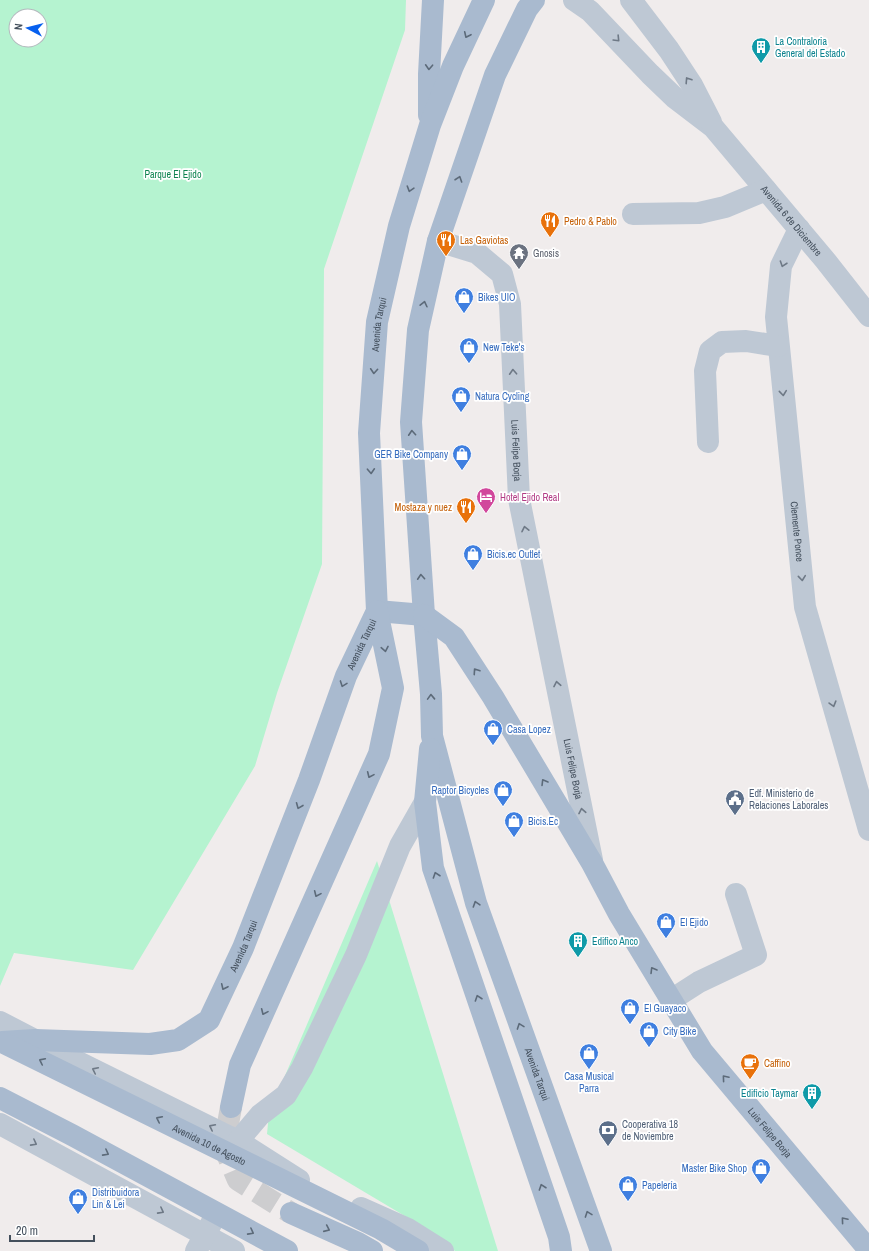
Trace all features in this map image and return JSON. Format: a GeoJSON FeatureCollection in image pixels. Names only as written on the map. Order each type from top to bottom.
{"type":"FeatureCollection","features":[{"type":"Feature","properties":{"kind":"main road"},"geometry":{"type":"LineString","coordinates":[[430,125],[429,74],[433,0]]}},
{"type":"Feature","properties":{"kind":"main road","name":"Avenida Tarqui"},"geometry":{"type":"LineString","coordinates":[[1,1035],[35,1040],[150,1044],[178,1040],[209,1020],[243,948],[309,780],[346,676],[377,611],[369,432],[377,322],[399,226],[430,125],[453,66],[484,0]]}},
{"type":"Feature","properties":{"kind":"main road","name":"Avenida Tarqui"},"geometry":{"type":"LineString","coordinates":[[534,0],[527,9],[495,75],[438,241],[418,330],[412,422],[424,616],[431,694],[432,736],[476,903],[601,1251]]}},
{"type":"Feature","properties":{"kind":"main road"},"geometry":{"type":"LineString","coordinates":[[231,1107],[240,1065],[379,754],[393,688],[377,611],[424,616],[454,638],[493,697],[592,863]]}},
{"type":"Feature","properties":{"kind":"main road"},"geometry":{"type":"LineString","coordinates":[[432,736],[425,802],[433,868],[559,1237],[561,1251]]}},
{"type":"Feature","properties":{"kind":"main road","name":"Luis Felipe Borja"},"geometry":{"type":"LineString","coordinates":[[592,863],[619,914],[702,1051],[869,1250]]}},
{"type":"Feature","properties":{"kind":"main road","name":"Avenida 10 de Agosto"},"geometry":{"type":"LineString","coordinates":[[1,1035],[381,1229],[418,1251]]}},
{"type":"Feature","properties":{"kind":"main road"},"geometry":{"type":"LineString","coordinates":[[0,1098],[72,1135],[287,1251]]}},
{"type":"Feature","properties":{"kind":"main road"},"geometry":{"type":"LineString","coordinates":[[291,1214],[358,1243],[372,1251]]}},
{"type":"Feature","properties":{"kind":"street","name":"Avenida 6 de Diciembre"},"geometry":{"type":"LineString","coordinates":[[574,0],[590,11],[675,98],[713,127],[799,229],[869,316]]}},
{"type":"Feature","properties":{"kind":"street","name":"Avenida 6 de Diciembre"},"geometry":{"type":"LineString","coordinates":[[631,0],[669,50],[692,85],[713,127]]}},
{"type":"Feature","properties":{"kind":"street"},"geometry":{"type":"LineString","coordinates":[[633,214],[699,213],[725,207],[766,190]]}},
{"type":"Feature","properties":{"kind":"street","name":"Clemente Ponce"},"geometry":{"type":"LineString","coordinates":[[799,229],[781,266],[776,317],[805,607],[869,830]]}},
{"type":"Feature","properties":{"kind":"street","name":"Luis Felipe Borja"},"geometry":{"type":"LineString","coordinates":[[438,241],[477,252],[502,274],[510,304],[519,499],[592,863]]}},
{"type":"Feature","properties":{"kind":"street"},"geometry":{"type":"LineString","coordinates":[[708,442],[705,371],[710,351],[722,342],[746,341],[778,346]]}},
{"type":"Feature","properties":{"kind":"street"},"geometry":{"type":"LineString","coordinates":[[238,1141],[260,1115],[286,1095],[302,1068],[356,955],[400,846],[425,802]]}},
{"type":"Feature","properties":{"kind":"street"},"geometry":{"type":"LineString","coordinates":[[672,1000],[699,982],[756,955],[736,894]]}},
{"type":"Feature","properties":{"kind":"street"},"geometry":{"type":"LineString","coordinates":[[35,1040],[238,1141],[296,1178],[408,1229],[443,1251]]}},
{"type":"Feature","properties":{"kind":"street"},"geometry":{"type":"LineString","coordinates":[[0,1124],[200,1243],[234,1251]]}},
{"type":"Feature","properties":{"kind":"street"},"geometry":{"type":"LineString","coordinates":[[200,1243],[217,1214]]}},
{"type":"Feature","properties":{"kind":"green space","name":"Parque El Ejido"},"geometry":{"type":"Polygon","coordinates":[[[0,0],[406,0],[405,30],[324,269],[322,564],[277,693],[255,766],[133,970],[14,953],[0,986],[0,0]]]}},
{"type":"Feature","properties":{"kind":"green space"},"geometry":{"type":"Polygon","coordinates":[[[377,861],[498,1251],[455,1251],[430,1231],[267,1134],[269,1113],[377,861]]]}},
{"type":"Feature","properties":{"kind":"tunnel"},"geometry":{"type":"LineString","coordinates":[[231,1107],[224,1147],[238,1180],[291,1213]]}},
{"type":"Feature","properties":{"kind":"place","name":"La Contraloria General del Estado"},"geometry":{"type":"Point","coordinates":[761,64]}},
{"type":"Feature","properties":{"kind":"place","name":"Pedro & Pablo"},"geometry":{"type":"Point","coordinates":[550,238]}},
{"type":"Feature","properties":{"kind":"place","name":"Las Gaviotas"},"geometry":{"type":"Point","coordinates":[446,257]}},
{"type":"Feature","properties":{"kind":"place","name":"Gnosis"},"geometry":{"type":"Point","coordinates":[519,270]}},
{"type":"Feature","properties":{"kind":"place","name":"Bikes UIO"},"geometry":{"type":"Point","coordinates":[464,314]}},
{"type":"Feature","properties":{"kind":"place","name":"New Teke's"},"geometry":{"type":"Point","coordinates":[469,364]}},
{"type":"Feature","properties":{"kind":"place","name":"Natura Cycling"},"geometry":{"type":"Point","coordinates":[461,413]}},
{"type":"Feature","properties":{"kind":"place","name":"GER Bike Company"},"geometry":{"type":"Point","coordinates":[462,471]}},
{"type":"Feature","properties":{"kind":"place","name":"Hotel Ejido Real"},"geometry":{"type":"Point","coordinates":[486,514]}},
{"type":"Feature","properties":{"kind":"place","name":"Mostaza y nuez"},"geometry":{"type":"Point","coordinates":[466,524]}},
{"type":"Feature","properties":{"kind":"place","name":"Bicis.ec Outlet"},"geometry":{"type":"Point","coordinates":[473,571]}},
{"type":"Feature","properties":{"kind":"place","name":"Casa Lopez"},"geometry":{"type":"Point","coordinates":[493,746]}},
{"type":"Feature","properties":{"kind":"place","name":"Raptor Bicycles"},"geometry":{"type":"Point","coordinates":[503,807]}},
{"type":"Feature","properties":{"kind":"place","name":"Edf. Ministerio de Relaciones Laborales"},"geometry":{"type":"Point","coordinates":[735,816]}},
{"type":"Feature","properties":{"kind":"place","name":"Bicis.Ec"},"geometry":{"type":"Point","coordinates":[514,838]}},
{"type":"Feature","properties":{"kind":"place","name":"El Ejido"},"geometry":{"type":"Point","coordinates":[666,939]}},
{"type":"Feature","properties":{"kind":"place","name":"Edifico Anco"},"geometry":{"type":"Point","coordinates":[578,958]}},
{"type":"Feature","properties":{"kind":"place","name":"El Guayaco"},"geometry":{"type":"Point","coordinates":[630,1025]}},
{"type":"Feature","properties":{"kind":"place","name":"City Bike"},"geometry":{"type":"Point","coordinates":[649,1048]}},
{"type":"Feature","properties":{"kind":"place","name":"Casa Musical Parra"},"geometry":{"type":"Point","coordinates":[589,1070]}},
{"type":"Feature","properties":{"kind":"place","name":"Caffino"},"geometry":{"type":"Point","coordinates":[750,1080]}},
{"type":"Feature","properties":{"kind":"place","name":"Edificio Taymar"},"geometry":{"type":"Point","coordinates":[812,1110]}},
{"type":"Feature","properties":{"kind":"place","name":"Cooperativa 18 de Noviembre"},"geometry":{"type":"Point","coordinates":[608,1147]}},
{"type":"Feature","properties":{"kind":"place","name":"Master Bike Shop"},"geometry":{"type":"Point","coordinates":[761,1185]}},
{"type":"Feature","properties":{"kind":"place","name":"Papelería"},"geometry":{"type":"Point","coordinates":[628,1202]}},
{"type":"Feature","properties":{"kind":"place","name":"Distribuidora Lin & Lei"},"geometry":{"type":"Point","coordinates":[78,1215]}}]}
